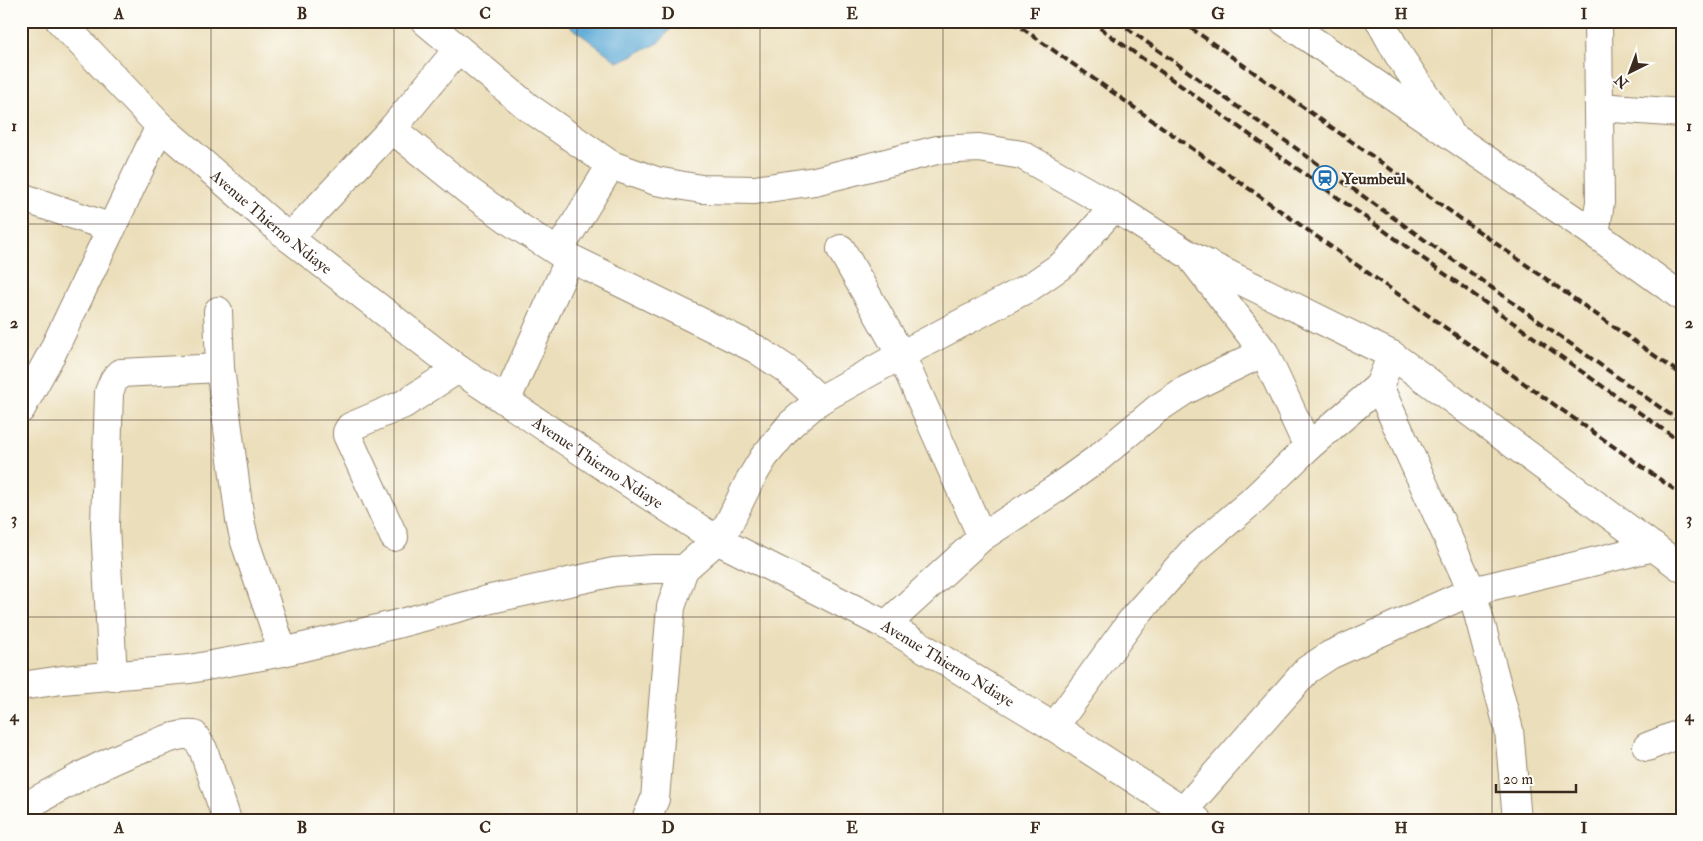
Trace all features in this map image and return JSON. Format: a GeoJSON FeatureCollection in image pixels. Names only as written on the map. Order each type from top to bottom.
{"type":"FeatureCollection","features":[{"type":"Feature","properties":{"kind":"street","name":"Avenue Thierno Ndiaye"},"geometry":{"type":"LineString","coordinates":[[60,21],[160,126],[289,238],[458,368],[717,540],[886,625],[1054,727],[1190,815]]}},
{"type":"Feature","properties":{"kind":"street"},"geometry":{"type":"LineString","coordinates":[[425,21],[528,107],[611,165],[656,181],[701,189],[755,190],[815,181],[937,150],[979,148],[1022,155],[1114,207],[1190,255],[1392,355],[1682,568]]}},
{"type":"Feature","properties":{"kind":"street"},"geometry":{"type":"LineString","coordinates":[[1284,21],[1595,234],[1682,297]]}},
{"type":"Feature","properties":{"kind":"street"},"geometry":{"type":"LineString","coordinates":[[1380,21],[1398,54],[1456,140]]}},
{"type":"Feature","properties":{"kind":"street"},"geometry":{"type":"LineString","coordinates":[[1595,234],[1600,202],[1598,21]]}},
{"type":"Feature","properties":{"kind":"street"},"geometry":{"type":"LineString","coordinates":[[289,238],[392,129],[458,49]]}},
{"type":"Feature","properties":{"kind":"street"},"geometry":{"type":"LineString","coordinates":[[1599,107],[1682,113]]}},
{"type":"Feature","properties":{"kind":"street"},"geometry":{"type":"LineString","coordinates":[[21,409],[52,353],[160,126]]}},
{"type":"Feature","properties":{"kind":"street"},"geometry":{"type":"LineString","coordinates":[[392,129],[470,192],[516,225],[564,255],[756,349],[786,369],[820,400]]}},
{"type":"Feature","properties":{"kind":"street"},"geometry":{"type":"LineString","coordinates":[[506,401],[564,255],[611,165]]}},
{"type":"Feature","properties":{"kind":"street"},"geometry":{"type":"LineString","coordinates":[[21,197],[112,228]]}},
{"type":"Feature","properties":{"kind":"street"},"geometry":{"type":"LineString","coordinates":[[646,820],[655,799],[671,607],[684,569],[717,540],[728,525],[750,480],[764,457],[791,424],[820,400],[1030,287],[1066,263],[1114,207]]}},
{"type":"Feature","properties":{"kind":"street"},"geometry":{"type":"LineString","coordinates":[[842,249],[901,355],[982,537]]}},
{"type":"Feature","properties":{"kind":"street"},"geometry":{"type":"LineString","coordinates":[[1190,255],[1264,352],[1308,447]]}},
{"type":"Feature","properties":{"kind":"street"},"geometry":{"type":"LineString","coordinates":[[218,311],[220,368],[240,520],[245,542],[283,652]]}},
{"type":"Feature","properties":{"kind":"street"},"geometry":{"type":"LineString","coordinates":[[886,625],[982,537],[1054,490],[1157,409],[1177,396],[1264,352]]}},
{"type":"Feature","properties":{"kind":"street"},"geometry":{"type":"LineString","coordinates":[[1054,727],[1135,616],[1162,584],[1192,552],[1251,502],[1308,447],[1379,386],[1392,355]]}},
{"type":"Feature","properties":{"kind":"street"},"geometry":{"type":"LineString","coordinates":[[113,677],[105,526],[109,392],[114,380],[121,373],[220,368]]}},
{"type":"Feature","properties":{"kind":"street"},"geometry":{"type":"LineString","coordinates":[[394,537],[347,432],[350,427],[404,404],[458,368]]}},
{"type":"Feature","properties":{"kind":"street"},"geometry":{"type":"LineString","coordinates":[[1379,386],[1472,591],[1509,730],[1517,820]]}},
{"type":"Feature","properties":{"kind":"street"},"geometry":{"type":"LineString","coordinates":[[1190,815],[1307,670],[1330,655],[1472,591],[1654,547]]}},
{"type":"Feature","properties":{"kind":"street"},"geometry":{"type":"LineString","coordinates":[[21,686],[62,680],[190,669],[283,652],[397,624],[491,598],[614,572],[684,569]]}},
{"type":"Feature","properties":{"kind":"street"},"geometry":{"type":"LineString","coordinates":[[1647,747],[1682,733]]}},
{"type":"Feature","properties":{"kind":"street"},"geometry":{"type":"LineString","coordinates":[[21,810],[80,776],[133,750],[183,734],[194,734],[203,749],[227,820]]}},
{"type":"Feature","properties":{"kind":"water"},"geometry":{"type":"Polygon","coordinates":[[[563,21],[677,21],[659,43],[618,62],[563,21]]]}},
{"type":"Feature","properties":{"kind":"railway"},"geometry":{"type":"LineString","coordinates":[[1012,21],[1682,495]]}},
{"type":"Feature","properties":{"kind":"railway"},"geometry":{"type":"LineString","coordinates":[[1090,21],[1682,443]]}},
{"type":"Feature","properties":{"kind":"railway"},"geometry":{"type":"LineString","coordinates":[[1117,21],[1682,423]]}},
{"type":"Feature","properties":{"kind":"railway"},"geometry":{"type":"LineString","coordinates":[[1181,21],[1682,375]]}},
{"type":"Feature","properties":{"kind":"place","name":"Yeumbeul"},"geometry":{"type":"Point","coordinates":[1325,178]}}]}
